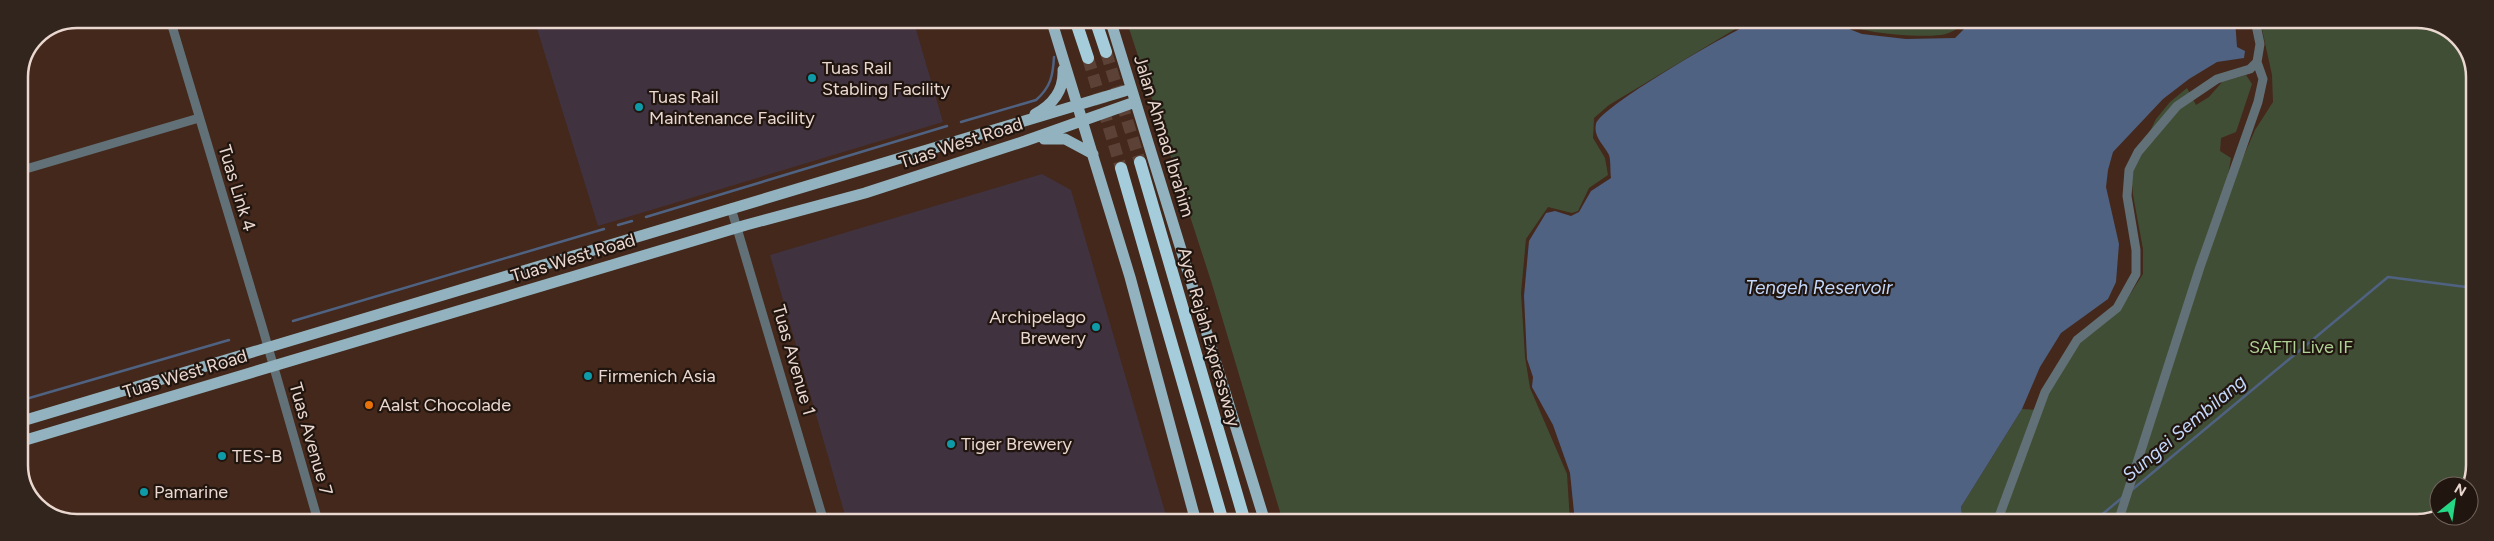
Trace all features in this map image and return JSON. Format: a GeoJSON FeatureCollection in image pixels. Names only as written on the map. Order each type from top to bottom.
{"type":"FeatureCollection","features":[{"type":"Feature","properties":{"kind":"highway"},"geometry":{"type":"LineString","coordinates":[[1078,28],[1088,58]]}},
{"type":"Feature","properties":{"kind":"highway"},"geometry":{"type":"LineString","coordinates":[[1098,28],[1106,52]]}},
{"type":"Feature","properties":{"kind":"highway","name":"Ayer Rajah Expressway"},"geometry":{"type":"LineString","coordinates":[[1140,162],[1243,514]]}},
{"type":"Feature","properties":{"kind":"highway"},"geometry":{"type":"LineString","coordinates":[[1121,168],[1221,514]]}},
{"type":"Feature","properties":{"kind":"main road"},"geometry":{"type":"LineString","coordinates":[[1054,28],[1130,277],[1194,514]]}},
{"type":"Feature","properties":{"kind":"main road","name":"Jalan Ahmad Ibrahim"},"geometry":{"type":"LineString","coordinates":[[1113,28],[1263,514]]}},
{"type":"Feature","properties":{"kind":"main road"},"geometry":{"type":"LineString","coordinates":[[1018,124],[1042,110],[1058,94],[1064,79],[1063,58]]}},
{"type":"Feature","properties":{"kind":"main road","name":"Tuas West Road"},"geometry":{"type":"LineString","coordinates":[[28,419],[1131,89]]}},
{"type":"Feature","properties":{"kind":"main road","name":"Tuas West Road"},"geometry":{"type":"LineString","coordinates":[[28,439],[738,227],[865,193],[1025,141],[1135,102]]}},
{"type":"Feature","properties":{"kind":"main road"},"geometry":{"type":"LineString","coordinates":[[1025,141],[1064,139],[1093,154]]}},
{"type":"Feature","properties":{"kind":"street","name":"Tuas Link 4"},"geometry":{"type":"LineString","coordinates":[[173,28],[273,366]]}},
{"type":"Feature","properties":{"kind":"street"},"geometry":{"type":"LineString","coordinates":[[2121,514],[2213,229],[2258,102],[2263,79],[2257,62],[2260,44],[2257,28]]}},
{"type":"Feature","properties":{"kind":"street"},"geometry":{"type":"LineString","coordinates":[[2000,514],[2045,392],[2078,340],[2117,308],[2136,274],[2136,250],[2127,196],[2129,170],[2138,152],[2177,106],[2217,79],[2250,69],[2257,62]]}},
{"type":"Feature","properties":{"kind":"street"},"geometry":{"type":"LineString","coordinates":[[28,168],[199,118]]}},
{"type":"Feature","properties":{"kind":"street","name":"Tuas Avenue 1"},"geometry":{"type":"LineString","coordinates":[[731,208],[822,514]]}},
{"type":"Feature","properties":{"kind":"street","name":"Tuas Avenue 7"},"geometry":{"type":"LineString","coordinates":[[273,366],[316,514]]}},
{"type":"Feature","properties":{"kind":"shaded area"},"geometry":{"type":"Polygon","coordinates":[[[537,28],[916,28],[943,122],[598,226],[537,28]]]}},
{"type":"Feature","properties":{"kind":"shaded area"},"geometry":{"type":"Polygon","coordinates":[[[1042,174],[1071,190],[1166,514],[845,514],[770,255],[1042,174]]]}},
{"type":"Feature","properties":{"kind":"green space"},"geometry":{"type":"Polygon","coordinates":[[[1129,28],[1737,28],[1609,105],[1594,118],[1593,138],[1605,158],[1608,175],[1589,188],[1578,211],[1572,213],[1548,207],[1526,239],[1521,293],[1525,357],[1530,388],[1567,474],[1570,514],[1281,514],[1212,284],[1129,28]]]}},
{"type":"Feature","properties":{"kind":"green space"},"geometry":{"type":"Polygon","coordinates":[[[1857,28],[1958,28],[1944,34],[1929,36],[1886,34],[1857,28]]]}},
{"type":"Feature","properties":{"kind":"green space","name":"SAFTI Live IF"},"geometry":{"type":"Polygon","coordinates":[[[2262,28],[2427,28],[2442,34],[2460,52],[2465,64],[2466,73],[2465,476],[2429,476],[2429,512],[2418,514],[1962,514],[1961,507],[2022,409],[2041,410],[2048,394],[2080,343],[2120,310],[2143,274],[2143,249],[2133,195],[2131,170],[2156,119],[2170,102],[2187,88],[2196,105],[2209,97],[2222,82],[2246,75],[2252,84],[2236,132],[2221,138],[2220,151],[2231,158],[2228,175],[2234,178],[2255,130],[2273,102],[2272,75],[2262,28]]]}},
{"type":"Feature","properties":{"kind":"water","name":"Tengeh Reservoir"},"geometry":{"type":"Polygon","coordinates":[[[1742,28],[1847,28],[1862,34],[1906,39],[1955,38],[1965,28],[2236,28],[2237,47],[2245,51],[2244,58],[2217,62],[2189,79],[2163,99],[2113,152],[2106,187],[2119,244],[2116,282],[2108,299],[2061,333],[2040,367],[2022,409],[1961,507],[1962,514],[1574,514],[1570,473],[1553,425],[1532,387],[1533,377],[1527,359],[1524,296],[1529,241],[1546,213],[1555,211],[1571,216],[1579,212],[1591,191],[1611,178],[1609,155],[1597,137],[1595,129],[1596,124],[1603,115],[1640,88],[1715,42],[1742,28]]]}},
{"type":"Feature","properties":{"kind":"waterway"},"geometry":{"type":"LineString","coordinates":[[961,122],[1036,100],[1048,85],[1053,69],[1054,57]]}},
{"type":"Feature","properties":{"kind":"waterway"},"geometry":{"type":"LineString","coordinates":[[646,217],[947,126]]}},
{"type":"Feature","properties":{"kind":"waterway"},"geometry":{"type":"LineString","coordinates":[[618,225],[632,221]]}},
{"type":"Feature","properties":{"kind":"waterway"},"geometry":{"type":"LineString","coordinates":[[293,321],[604,229]]}},
{"type":"Feature","properties":{"kind":"waterway","name":"Sungei Sembilang"},"geometry":{"type":"LineString","coordinates":[[2133,489],[2388,277],[2466,287]]}},
{"type":"Feature","properties":{"kind":"waterway"},"geometry":{"type":"LineString","coordinates":[[28,398],[229,340]]}},
{"type":"Feature","properties":{"kind":"waterway","name":"Sungei Sembilang"},"geometry":{"type":"LineString","coordinates":[[2103,514],[2123,497]]}},
{"type":"Feature","properties":{"kind":"tunnel"},"geometry":{"type":"LineString","coordinates":[[1106,52],[1140,162]]}},
{"type":"Feature","properties":{"kind":"tunnel"},"geometry":{"type":"LineString","coordinates":[[1088,58],[1121,168]]}},
{"type":"Feature","properties":{"kind":"place","name":"Tuas Rail Stabling Facility"},"geometry":{"type":"Point","coordinates":[812,78]}},
{"type":"Feature","properties":{"kind":"place","name":"Tuas Rail Maintenance Facility"},"geometry":{"type":"Point","coordinates":[639,107]}},
{"type":"Feature","properties":{"kind":"place","name":"Archipelago Brewery"},"geometry":{"type":"Point","coordinates":[1096,327]}},
{"type":"Feature","properties":{"kind":"place","name":"Firmenich Asia"},"geometry":{"type":"Point","coordinates":[588,376]}},
{"type":"Feature","properties":{"kind":"place","name":"Aalst Chocolade"},"geometry":{"type":"Point","coordinates":[369,405]}},
{"type":"Feature","properties":{"kind":"place","name":"Tiger Brewery"},"geometry":{"type":"Point","coordinates":[951,444]}},
{"type":"Feature","properties":{"kind":"place","name":"TES-B"},"geometry":{"type":"Point","coordinates":[222,456]}},
{"type":"Feature","properties":{"kind":"place","name":"Pamarine"},"geometry":{"type":"Point","coordinates":[144,492]}}]}
